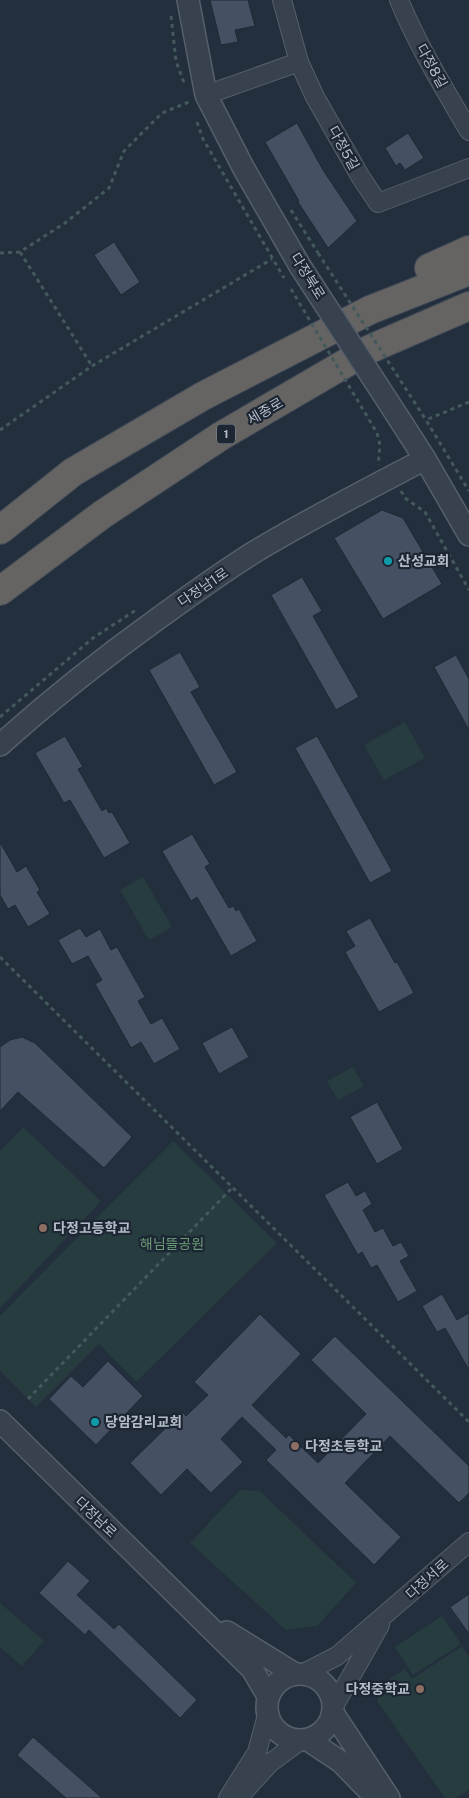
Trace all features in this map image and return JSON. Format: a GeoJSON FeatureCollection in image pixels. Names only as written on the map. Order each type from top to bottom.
{"type":"FeatureCollection","features":[{"type":"Feature","properties":{"kind":"highway"},"geometry":{"type":"LineString","coordinates":[[203,396],[296,333],[404,279],[469,250]]}},
{"type":"Feature","properties":{"kind":"highway"},"geometry":{"type":"LineString","coordinates":[[0,530],[73,472],[203,396],[370,310],[469,271]]}},
{"type":"Feature","properties":{"kind":"highway","name":"세종로"},"geometry":{"type":"LineString","coordinates":[[0,590],[103,514],[214,442],[370,349],[469,306]]}},
{"type":"Feature","properties":{"kind":"highway"},"geometry":{"type":"LineString","coordinates":[[370,349],[469,322]]}},
{"type":"Feature","properties":{"kind":"street","name":"다정북로"},"geometry":{"type":"LineString","coordinates":[[188,0],[206,95],[244,169],[300,266],[426,459],[469,535]]}},
{"type":"Feature","properties":{"kind":"street","name":"다정5길"},"geometry":{"type":"LineString","coordinates":[[282,0],[299,62],[315,96],[360,176],[378,203],[469,168]]}},
{"type":"Feature","properties":{"kind":"street","name":"다정8길"},"geometry":{"type":"LineString","coordinates":[[399,0],[434,71],[469,130]]}},
{"type":"Feature","properties":{"kind":"street"},"geometry":{"type":"LineString","coordinates":[[206,95],[299,62]]}},
{"type":"Feature","properties":{"kind":"street","name":"다정남1로"},"geometry":{"type":"LineString","coordinates":[[0,745],[33,715],[119,647],[191,594],[263,548],[426,459]]}},
{"type":"Feature","properties":{"kind":"street","name":"다정남로"},"geometry":{"type":"LineString","coordinates":[[0,1421],[193,1611]]}},
{"type":"Feature","properties":{"kind":"street","name":"다정서로"},"geometry":{"type":"LineString","coordinates":[[299,1674],[336,1656],[386,1616],[469,1542]]}},
{"type":"Feature","properties":{"kind":"street"},"geometry":{"type":"LineString","coordinates":[[193,1611],[299,1674],[314,1677],[324,1684],[331,1694],[333,1710],[389,1798]]}},
{"type":"Feature","properties":{"kind":"street"},"geometry":{"type":"LineString","coordinates":[[193,1611],[252,1669],[274,1728],[285,1738],[304,1741],[341,1762],[376,1798]]}},
{"type":"Feature","properties":{"kind":"street"},"geometry":{"type":"LineString","coordinates":[[238,1798],[270,1763],[304,1741],[320,1735],[329,1725],[333,1710],[386,1616]]}},
{"type":"Feature","properties":{"kind":"street"},"geometry":{"type":"LineString","coordinates":[[228,1798],[257,1752],[267,1705],[274,1685],[283,1678],[299,1674]]}},
{"type":"Feature","properties":{"kind":"path"},"geometry":{"type":"LineString","coordinates":[[0,253],[20,252],[65,223],[108,188],[124,151],[162,113],[206,95]]}},
{"type":"Feature","properties":{"kind":"path"},"geometry":{"type":"LineString","coordinates":[[287,204],[426,420],[469,491]]}},
{"type":"Feature","properties":{"kind":"path"},"geometry":{"type":"LineString","coordinates":[[20,252],[92,366]]}},
{"type":"Feature","properties":{"kind":"path"},"geometry":{"type":"LineString","coordinates":[[0,430],[92,366],[272,259]]}},
{"type":"Feature","properties":{"kind":"path"},"geometry":{"type":"LineString","coordinates":[[290,288],[376,434]]}},
{"type":"Feature","properties":{"kind":"path"},"geometry":{"type":"LineString","coordinates":[[426,420],[469,402]]}},
{"type":"Feature","properties":{"kind":"path"},"geometry":{"type":"LineString","coordinates":[[405,498],[425,512],[469,590]]}},
{"type":"Feature","properties":{"kind":"path"},"geometry":{"type":"LineString","coordinates":[[0,957],[469,1422]]}},
{"type":"Feature","properties":{"kind":"path"},"geometry":{"type":"LineString","coordinates":[[28,1399],[232,1188]]}},
{"type":"Feature","properties":{"kind":"green space"},"geometry":{"type":"Polygon","coordinates":[[[405,722],[425,758],[384,780],[364,745],[405,722]]]}},
{"type":"Feature","properties":{"kind":"green space"},"geometry":{"type":"Polygon","coordinates":[[[143,877],[172,927],[149,940],[120,890],[143,877]]]}},
{"type":"Feature","properties":{"kind":"green space"},"geometry":{"type":"Polygon","coordinates":[[[353,1067],[364,1086],[338,1100],[327,1081],[353,1067]]]}},
{"type":"Feature","properties":{"kind":"green space"},"geometry":{"type":"Polygon","coordinates":[[[23,1127],[101,1201],[0,1308],[0,1151],[23,1127]]]}},
{"type":"Feature","properties":{"kind":"green space","name":"해님뜰공원"},"geometry":{"type":"Polygon","coordinates":[[[173,1141],[277,1243],[136,1382],[99,1344],[36,1407],[0,1371],[0,1316],[173,1141]]]}},
{"type":"Feature","properties":{"kind":"green space"},"geometry":{"type":"Polygon","coordinates":[[[240,1490],[260,1491],[356,1583],[317,1626],[286,1630],[190,1543],[240,1490]]]}},
{"type":"Feature","properties":{"kind":"green space"},"geometry":{"type":"Polygon","coordinates":[[[0,1603],[44,1641],[22,1666],[0,1647],[0,1603]]]}},
{"type":"Feature","properties":{"kind":"green space"},"geometry":{"type":"Polygon","coordinates":[[[442,1616],[461,1644],[413,1675],[395,1647],[442,1616]]]}},
{"type":"Feature","properties":{"kind":"green space"},"geometry":{"type":"Polygon","coordinates":[[[462,1646],[469,1657],[469,1790],[456,1798],[445,1798],[377,1701],[381,1685],[405,1669],[412,1679],[462,1646]]]}},
{"type":"Feature","properties":{"kind":"building"},"geometry":{"type":"Polygon","coordinates":[[[210,0],[248,0],[255,26],[235,30],[238,42],[221,45],[210,0]]]}},
{"type":"Feature","properties":{"kind":"building"},"geometry":{"type":"Polygon","coordinates":[[[297,123],[323,170],[357,221],[328,248],[298,202],[265,142],[297,123]]]}},
{"type":"Feature","properties":{"kind":"building"},"geometry":{"type":"Polygon","coordinates":[[[408,133],[424,158],[405,170],[400,163],[396,166],[385,148],[408,133]]]}},
{"type":"Feature","properties":{"kind":"building"},"geometry":{"type":"Polygon","coordinates":[[[114,242],[140,282],[121,295],[94,255],[114,242]]]}},
{"type":"Feature","properties":{"kind":"building","name":"산성교회"},"geometry":{"type":"Polygon","coordinates":[[[382,510],[403,518],[442,584],[383,619],[334,538],[382,510]]]}},
{"type":"Feature","properties":{"kind":"building"},"geometry":{"type":"Polygon","coordinates":[[[302,577],[322,611],[313,616],[359,697],[336,710],[271,595],[302,577]]]}},
{"type":"Feature","properties":{"kind":"building"},"geometry":{"type":"Polygon","coordinates":[[[180,652],[200,687],[191,692],[237,772],[214,785],[149,670],[180,652]]]}},
{"type":"Feature","properties":{"kind":"building"},"geometry":{"type":"Polygon","coordinates":[[[456,655],[469,679],[469,730],[434,667],[456,655]]]}},
{"type":"Feature","properties":{"kind":"building"},"geometry":{"type":"Polygon","coordinates":[[[65,736],[83,767],[78,769],[102,811],[106,808],[109,813],[112,812],[130,843],[104,858],[70,800],[64,803],[35,753],[65,736]]]}},
{"type":"Feature","properties":{"kind":"building"},"geometry":{"type":"Polygon","coordinates":[[[317,736],[392,871],[370,883],[295,748],[317,736]]]}},
{"type":"Feature","properties":{"kind":"building"},"geometry":{"type":"Polygon","coordinates":[[[192,834],[210,864],[205,867],[229,908],[233,906],[236,911],[239,909],[257,941],[231,956],[197,897],[191,901],[162,851],[192,834]]]}},
{"type":"Feature","properties":{"kind":"building"},"geometry":{"type":"Polygon","coordinates":[[[0,842],[17,872],[26,866],[40,890],[37,892],[50,914],[28,927],[15,905],[8,909],[0,895],[0,842]]]}},
{"type":"Feature","properties":{"kind":"building"},"geometry":{"type":"Polygon","coordinates":[[[370,918],[414,993],[379,1012],[345,952],[355,946],[346,931],[370,918]]]}},
{"type":"Feature","properties":{"kind":"building"},"geometry":{"type":"Polygon","coordinates":[[[80,928],[86,937],[100,929],[111,950],[117,947],[145,997],[138,1001],[151,1024],[162,1018],[180,1049],[154,1064],[141,1042],[131,1048],[95,984],[102,980],[88,956],[72,964],[58,940],[80,928]]]}},
{"type":"Feature","properties":{"kind":"building"},"geometry":{"type":"Polygon","coordinates":[[[232,1027],[249,1057],[219,1074],[202,1043],[232,1027]]]}},
{"type":"Feature","properties":{"kind":"building"},"geometry":{"type":"Polygon","coordinates":[[[22,1037],[35,1043],[132,1137],[104,1168],[18,1092],[0,1111],[0,1047],[10,1040],[22,1037]]]}},
{"type":"Feature","properties":{"kind":"building"},"geometry":{"type":"Polygon","coordinates":[[[377,1102],[403,1149],[377,1164],[350,1117],[377,1102]]]}},
{"type":"Feature","properties":{"kind":"building"},"geometry":{"type":"Polygon","coordinates":[[[348,1182],[356,1196],[365,1191],[372,1204],[363,1210],[375,1232],[383,1228],[393,1246],[401,1242],[409,1256],[400,1261],[417,1291],[398,1302],[377,1265],[371,1268],[362,1252],[358,1255],[324,1195],[348,1182]]]}},
{"type":"Feature","properties":{"kind":"building"},"geometry":{"type":"Polygon","coordinates":[[[442,1294],[457,1320],[469,1313],[469,1370],[445,1328],[437,1332],[422,1306],[442,1294]]]}},
{"type":"Feature","properties":{"kind":"building"},"geometry":{"type":"Polygon","coordinates":[[[260,1314],[301,1354],[252,1405],[286,1438],[289,1435],[318,1463],[366,1414],[311,1360],[335,1336],[469,1466],[469,1493],[459,1503],[390,1436],[345,1483],[401,1537],[374,1565],[266,1460],[276,1450],[242,1417],[221,1439],[243,1462],[211,1493],[187,1469],[161,1495],[130,1463],[182,1412],[186,1416],[208,1395],[194,1382],[260,1314]]]}},
{"type":"Feature","properties":{"kind":"building","name":"당암감리교회"},"geometry":{"type":"Polygon","coordinates":[[[108,1361],[143,1396],[96,1445],[49,1399],[71,1376],[83,1387],[108,1361]]]}},
{"type":"Feature","properties":{"kind":"building"},"geometry":{"type":"Polygon","coordinates":[[[68,1561],[90,1581],[77,1595],[114,1629],[119,1624],[197,1700],[180,1718],[89,1630],[85,1635],[39,1593],[68,1561]]]}},
{"type":"Feature","properties":{"kind":"building"},"geometry":{"type":"Polygon","coordinates":[[[469,1594],[469,1634],[450,1607],[469,1594]]]}},
{"type":"Feature","properties":{"kind":"building"},"geometry":{"type":"Polygon","coordinates":[[[33,1737],[102,1798],[66,1798],[17,1755],[33,1737]]]}},
{"type":"Feature","properties":{"kind":"place","name":"산성교회"},"geometry":{"type":"Point","coordinates":[388,561]}},
{"type":"Feature","properties":{"kind":"place","name":"다정고등학교"},"geometry":{"type":"Point","coordinates":[43,1228]}},
{"type":"Feature","properties":{"kind":"place","name":"당암감리교회"},"geometry":{"type":"Point","coordinates":[95,1422]}},
{"type":"Feature","properties":{"kind":"place","name":"다정초등학교"},"geometry":{"type":"Point","coordinates":[295,1446]}},
{"type":"Feature","properties":{"kind":"place","name":"다정중학교"},"geometry":{"type":"Point","coordinates":[420,1689]}}]}
